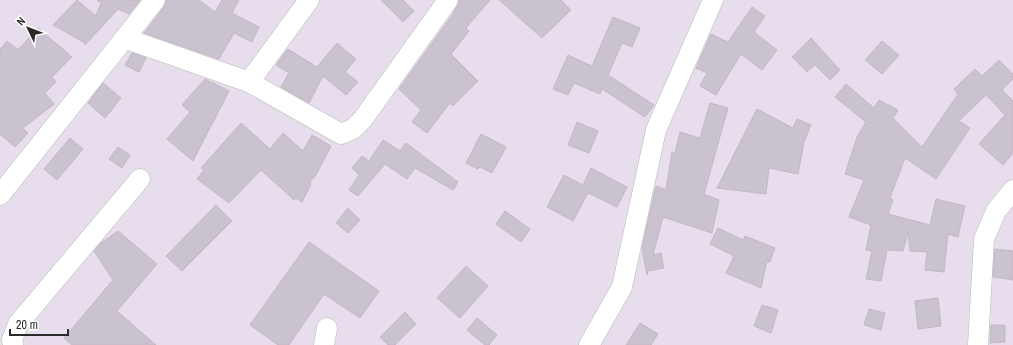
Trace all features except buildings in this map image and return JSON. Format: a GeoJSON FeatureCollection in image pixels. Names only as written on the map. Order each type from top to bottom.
{"type":"FeatureCollection","features":[{"type":"Feature","properties":{"kind":"street"},"geometry":{"type":"LineString","coordinates":[[0,195],[155,0]]}},
{"type":"Feature","properties":{"kind":"street"},"geometry":{"type":"LineString","coordinates":[[249,82],[309,0]]}},
{"type":"Feature","properties":{"kind":"street"},"geometry":{"type":"LineString","coordinates":[[124,38],[249,82],[341,134],[353,129],[363,119],[448,0]]}},
{"type":"Feature","properties":{"kind":"street"},"geometry":{"type":"LineString","coordinates":[[589,345],[622,287],[656,130],[713,0]]}},
{"type":"Feature","properties":{"kind":"street"},"geometry":{"type":"LineString","coordinates":[[13,345],[12,340],[18,324],[140,179]]}},
{"type":"Feature","properties":{"kind":"street"},"geometry":{"type":"LineString","coordinates":[[978,345],[984,239],[996,212],[1013,190]]}}]}
